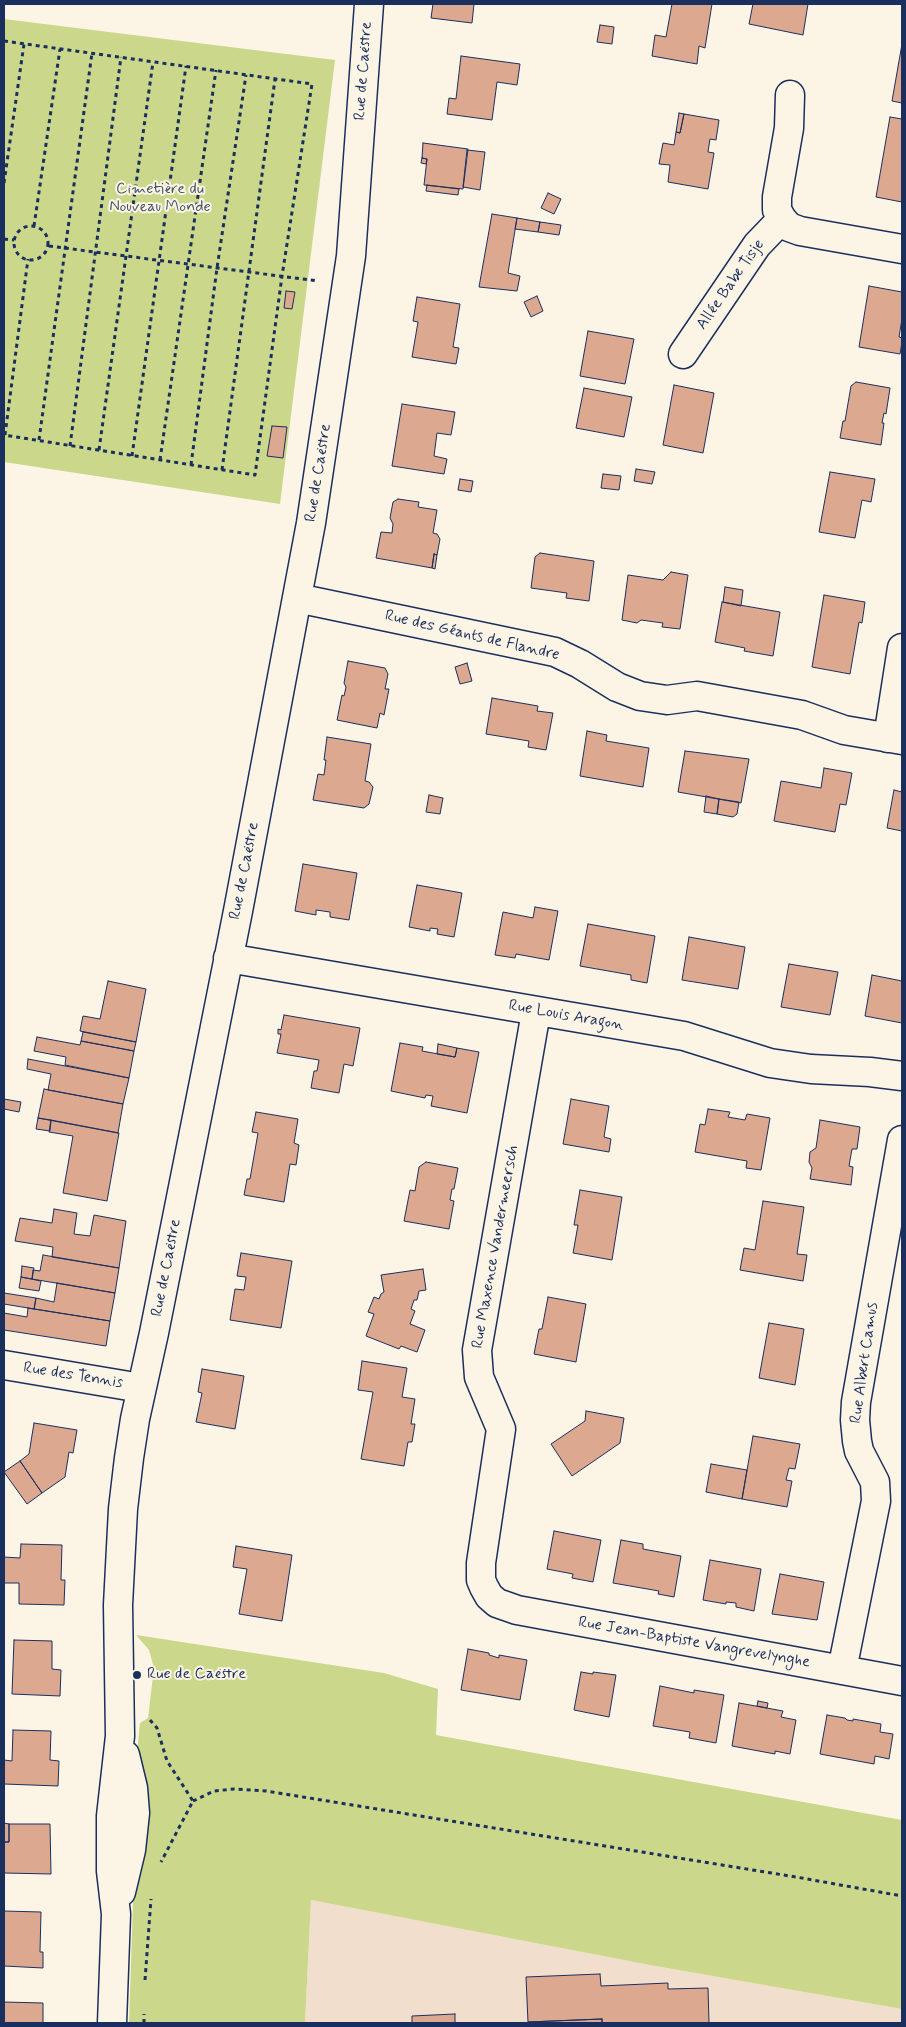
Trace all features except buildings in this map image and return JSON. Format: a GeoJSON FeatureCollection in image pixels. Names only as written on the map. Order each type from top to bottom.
{"type":"FeatureCollection","features":[{"type":"Feature","properties":{"kind":"street","name":"Rue de Caëstre"},"geometry":{"type":"LineString","coordinates":[[112,2023],[116,1914],[111,1871],[111,1816],[120,1736],[118,1605],[121,1539],[129,1458],[141,1388],[154,1333],[297,598],[328,416],[353,230],[369,4]]}},
{"type":"Feature","properties":{"kind":"street"},"geometry":{"type":"LineString","coordinates":[[790,95],[789,128],[776,204],[782,219],[789,227],[800,231],[902,249]]}},
{"type":"Feature","properties":{"kind":"street","name":"Allée Babe Tisje"},"geometry":{"type":"LineString","coordinates":[[683,354],[757,245],[782,219]]}},
{"type":"Feature","properties":{"kind":"street","name":"Rue des Géants de Flandre"},"geometry":{"type":"LineString","coordinates":[[297,598],[555,652],[617,686],[640,696],[667,700],[698,696],[807,716],[844,730],[895,739]]}},
{"type":"Feature","properties":{"kind":"street"},"geometry":{"type":"LineString","coordinates":[[895,739],[902,648]]}},
{"type":"Feature","properties":{"kind":"street","name":"Rue Louis Aragon"},"geometry":{"type":"LineString","coordinates":[[228,958],[684,1036],[770,1063],[811,1069],[870,1072],[902,1076]]}},
{"type":"Feature","properties":{"kind":"street","name":"Rue Maxence Vandermeersch"},"geometry":{"type":"LineString","coordinates":[[489,1596],[481,1580],[481,1563],[501,1429],[479,1377],[477,1350],[536,1012]]}},
{"type":"Feature","properties":{"kind":"street","name":"Rue Albert Camus"},"geometry":{"type":"LineString","coordinates":[[842,1670],[876,1501],[875,1482],[859,1451],[854,1420],[856,1402],[902,1140]]}},
{"type":"Feature","properties":{"kind":"street","name":"Rue des Tennis"},"geometry":{"type":"LineString","coordinates":[[4,1365],[141,1388]]}},
{"type":"Feature","properties":{"kind":"street","name":"Rue Jean-Baptiste Vangrevelynghe"},"geometry":{"type":"LineString","coordinates":[[489,1596],[498,1604],[517,1610],[902,1681]]}},
{"type":"Feature","properties":{"kind":"path"},"geometry":{"type":"LineString","coordinates":[[4,41],[312,84],[282,276],[254,475],[4,435],[28,259]]}},
{"type":"Feature","properties":{"kind":"path"},"geometry":{"type":"LineString","coordinates":[[4,182],[24,44]]}},
{"type":"Feature","properties":{"kind":"path"},"geometry":{"type":"LineString","coordinates":[[34,226],[60,49]]}},
{"type":"Feature","properties":{"kind":"path"},"geometry":{"type":"LineString","coordinates":[[38,440],[92,53]]}},
{"type":"Feature","properties":{"kind":"path"},"geometry":{"type":"LineString","coordinates":[[70,446],[121,57]]}},
{"type":"Feature","properties":{"kind":"path"},"geometry":{"type":"LineString","coordinates":[[99,450],[153,62]]}},
{"type":"Feature","properties":{"kind":"path"},"geometry":{"type":"LineString","coordinates":[[132,456],[186,66]]}},
{"type":"Feature","properties":{"kind":"path"},"geometry":{"type":"LineString","coordinates":[[160,460],[216,70]]}},
{"type":"Feature","properties":{"kind":"path"},"geometry":{"type":"LineString","coordinates":[[191,465],[217,268],[246,75]]}},
{"type":"Feature","properties":{"kind":"path"},"geometry":{"type":"LineString","coordinates":[[222,470],[275,79]]}},
{"type":"Feature","properties":{"kind":"path"},"geometry":{"type":"LineString","coordinates":[[26,226],[34,226],[41,229],[47,235],[49,246],[46,252],[38,259],[28,259],[18,254],[14,240],[19,230],[26,226]]}},
{"type":"Feature","properties":{"kind":"path"},"geometry":{"type":"LineString","coordinates":[[4,239],[14,240]]}},
{"type":"Feature","properties":{"kind":"path"},"geometry":{"type":"LineString","coordinates":[[49,246],[346,285]]}},
{"type":"Feature","properties":{"kind":"path"},"geometry":{"type":"LineString","coordinates":[[193,1801],[214,1791],[234,1789],[266,1791],[787,1875],[902,1896]]}},
{"type":"Feature","properties":{"kind":"shaded area"},"geometry":{"type":"Polygon","coordinates":[[[311,1900],[655,1966],[902,2009],[902,2023],[305,2023],[311,1900]]]}},
{"type":"Feature","properties":{"kind":"green space","name":"Cimetière du Nouveau Monde"},"geometry":{"type":"Polygon","coordinates":[[[4,19],[335,60],[280,504],[4,462],[4,19]]]}},
{"type":"Feature","properties":{"kind":"green space"},"geometry":{"type":"Polygon","coordinates":[[[136,1635],[384,1673],[438,1689],[436,1735],[902,1820],[902,2009],[655,1966],[311,1900],[305,2023],[129,2023],[133,1902],[140,1856],[137,1753],[140,1723],[148,1718],[154,1668],[149,1650],[136,1635]]]}},
{"type":"Feature","properties":{"kind":"place","name":"Rue de Caëstre"},"geometry":{"type":"Point","coordinates":[137,1675]}}]}
